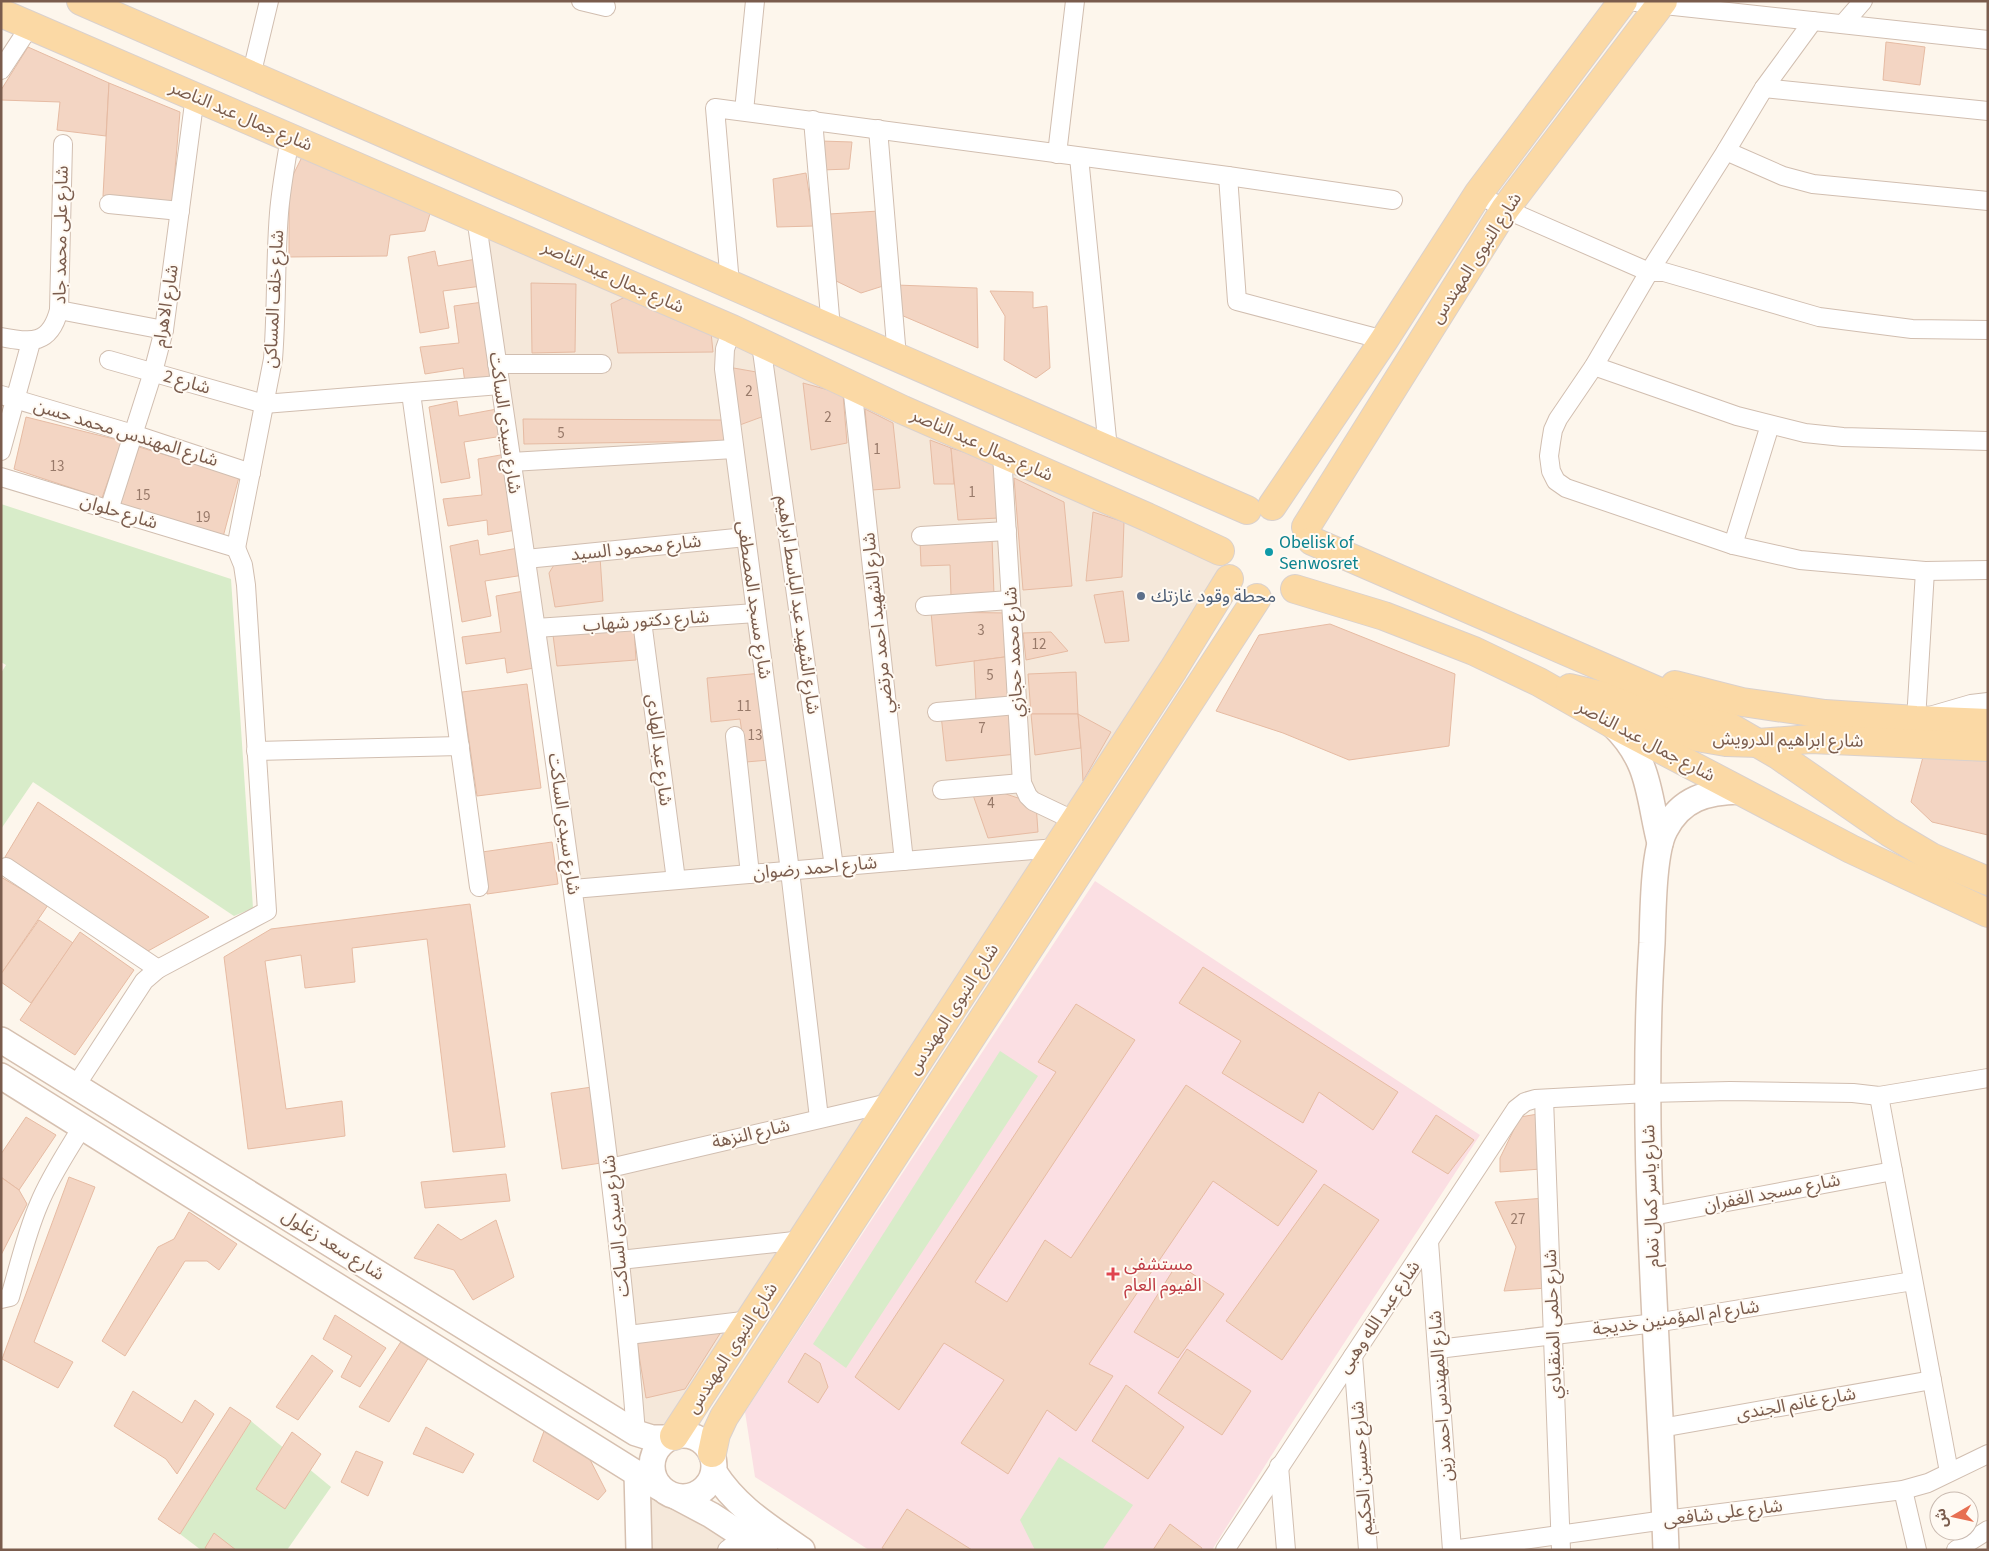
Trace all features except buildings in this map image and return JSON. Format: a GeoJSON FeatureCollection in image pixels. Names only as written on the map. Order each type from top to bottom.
{"type":"FeatureCollection","features":[{"type":"Feature","properties":{"kind":"main road"},"geometry":{"type":"LineString","coordinates":[[80,1],[1108,449],[1260,508],[1285,510],[1297,517],[1309,534],[1313,554],[1310,568],[1304,579],[1295,588],[1277,597],[1258,598],[1246,594],[1229,579],[1222,566],[1220,551],[1222,538],[1228,526],[1236,517],[1260,508]]}},
{"type":"Feature","properties":{"kind":"main road","name":"شارع النبوى المهندس"},"geometry":{"type":"LineString","coordinates":[[1260,508],[1384,340],[1478,194],[1623,1]]}},
{"type":"Feature","properties":{"kind":"main road","name":"شارع النبوى المهندس"},"geometry":{"type":"LineString","coordinates":[[1309,534],[1505,209],[1662,3]]}},
{"type":"Feature","properties":{"kind":"main road","name":"شارع جمال عبد الناصر"},"geometry":{"type":"LineString","coordinates":[[1,12],[732,329],[1002,454],[1220,551]]}},
{"type":"Feature","properties":{"kind":"main road"},"geometry":{"type":"LineString","coordinates":[[1309,534],[1487,618],[1697,708],[1758,743],[1889,832],[1931,857],[1988,881]]}},
{"type":"Feature","properties":{"kind":"main road","name":"شارع النبوى المهندس"},"geometry":{"type":"LineString","coordinates":[[671,1437],[776,1282],[1173,670],[1229,579]]}},
{"type":"Feature","properties":{"kind":"main road","name":"شارع جمال عبد الناصر"},"geometry":{"type":"LineString","coordinates":[[1295,588],[1384,616],[1474,651],[1539,682],[1611,724],[1851,849],[1988,913]]}},
{"type":"Feature","properties":{"kind":"main road","name":"شارع النبوى المهندس"},"geometry":{"type":"LineString","coordinates":[[713,1463],[716,1434],[724,1417],[1258,598]]}},
{"type":"Feature","properties":{"kind":"main road"},"geometry":{"type":"LineString","coordinates":[[1474,651],[1471,642],[1472,631],[1478,623],[1487,618]]}},
{"type":"Feature","properties":{"kind":"main road","name":"شارع ابراهيم الدرويش"},"geometry":{"type":"LineString","coordinates":[[1595,665],[1742,702],[1825,714],[1988,723]]}},
{"type":"Feature","properties":{"kind":"main road","name":"شارع ابراهيم الدرويش"},"geometry":{"type":"LineString","coordinates":[[1539,682],[1599,695],[1697,737],[1726,742],[1758,743],[1811,739],[1988,747]]}},
{"type":"Feature","properties":{"kind":"main road","name":"شارع ياسر كمال تمام"},"geometry":{"type":"LineString","coordinates":[[1611,724],[1634,750],[1642,765],[1648,782],[1660,843],[1650,968],[1648,1092],[1655,1323],[1666,1550]]}},
{"type":"Feature","properties":{"kind":"main road","name":"شارع ياسر كمال تمام"},"geometry":{"type":"LineString","coordinates":[[1660,843],[1672,818],[1689,802],[1710,793],[1740,791]]}},
{"type":"Feature","properties":{"kind":"main road"},"geometry":{"type":"LineString","coordinates":[[1012,917],[1036,938]]}},
{"type":"Feature","properties":{"kind":"main road","name":"شارع سعد زغلول"},"geometry":{"type":"LineString","coordinates":[[1,1040],[636,1433],[652,1438],[671,1437]]}},
{"type":"Feature","properties":{"kind":"main road","name":"شارع سعد زغلول"},"geometry":{"type":"LineString","coordinates":[[1,1076],[637,1473],[712,1515],[735,1543],[765,1550]]}},
{"type":"Feature","properties":{"kind":"main road"},"geometry":{"type":"LineString","coordinates":[[800,1244],[823,1265]]}},
{"type":"Feature","properties":{"kind":"main road"},"geometry":{"type":"LineString","coordinates":[[335,1285],[353,1257]]}},
{"type":"Feature","properties":{"kind":"main road"},"geometry":{"type":"LineString","coordinates":[[776,1282],[801,1299]]}},
{"type":"Feature","properties":{"kind":"main road"},"geometry":{"type":"LineString","coordinates":[[713,1463],[710,1482],[696,1495],[686,1497],[668,1492],[653,1473],[653,1457],[662,1443],[671,1437],[692,1436],[707,1446],[728,1493],[746,1510],[802,1550]]}},
{"type":"Feature","properties":{"kind":"main road"},"geometry":{"type":"LineString","coordinates":[[637,1473],[639,1550]]}},
{"type":"Feature","properties":{"kind":"street"},"geometry":{"type":"LineString","coordinates":[[251,76],[269,1]]}},
{"type":"Feature","properties":{"kind":"street"},"geometry":{"type":"LineString","coordinates":[[581,1],[606,7]]}},
{"type":"Feature","properties":{"kind":"street"},"geometry":{"type":"LineString","coordinates":[[744,111],[755,1]]}},
{"type":"Feature","properties":{"kind":"street"},"geometry":{"type":"LineString","coordinates":[[1057,154],[1075,1]]}},
{"type":"Feature","properties":{"kind":"street"},"geometry":{"type":"LineString","coordinates":[[1628,1],[1662,3],[1988,40]]}},
{"type":"Feature","properties":{"kind":"street"},"geometry":{"type":"LineString","coordinates":[[1843,24],[1863,1]]}},
{"type":"Feature","properties":{"kind":"street"},"geometry":{"type":"LineString","coordinates":[[1813,21],[1764,88],[1726,152],[1649,272],[1594,366],[1558,419],[1553,430],[1549,456],[1551,471],[1556,481],[1566,488],[1733,545],[1800,560],[1926,571],[1988,570]]}},
{"type":"Feature","properties":{"kind":"street"},"geometry":{"type":"LineString","coordinates":[[1,70],[30,26]]}},
{"type":"Feature","properties":{"kind":"street"},"geometry":{"type":"LineString","coordinates":[[1764,88],[1988,112]]}},
{"type":"Feature","properties":{"kind":"street","name":"شارع الاهرام"},"geometry":{"type":"LineString","coordinates":[[109,510],[153,372],[164,330],[195,96]]}},
{"type":"Feature","properties":{"kind":"street"},"geometry":{"type":"LineString","coordinates":[[730,284],[715,108],[1228,176],[1393,200]]}},
{"type":"Feature","properties":{"kind":"street"},"geometry":{"type":"LineString","coordinates":[[813,120],[831,328]]}},
{"type":"Feature","properties":{"kind":"street"},"geometry":{"type":"LineString","coordinates":[[878,129],[897,357]]}},
{"type":"Feature","properties":{"kind":"street","name":"شارع خلف المساكن"},"geometry":{"type":"LineString","coordinates":[[236,548],[273,359],[276,328],[279,214],[290,137]]}},
{"type":"Feature","properties":{"kind":"street","name":"شارع على محمد جاد"},"geometry":{"type":"LineString","coordinates":[[32,342],[50,331],[60,310],[63,144]]}},
{"type":"Feature","properties":{"kind":"street"},"geometry":{"type":"LineString","coordinates":[[1726,152],[1783,176],[1814,184],[1988,201]]}},
{"type":"Feature","properties":{"kind":"street"},"geometry":{"type":"LineString","coordinates":[[1079,157],[1108,449]]}},
{"type":"Feature","properties":{"kind":"street"},"geometry":{"type":"LineString","coordinates":[[1228,176],[1238,300],[1384,340]]}},
{"type":"Feature","properties":{"kind":"street"},"geometry":{"type":"LineString","coordinates":[[1478,194],[1505,209],[1649,272],[1664,272],[1819,317],[1912,329],[1988,330]]}},
{"type":"Feature","properties":{"kind":"street"},"geometry":{"type":"LineString","coordinates":[[109,204],[180,210]]}},
{"type":"Feature","properties":{"kind":"street","name":"شارع سيدى الساكت"},"geometry":{"type":"LineString","coordinates":[[476,217],[573,889],[610,1168],[628,1335],[636,1433]]}},
{"type":"Feature","properties":{"kind":"street"},"geometry":{"type":"LineString","coordinates":[[60,310],[164,330]]}},
{"type":"Feature","properties":{"kind":"street","name":"شارع مسجد المصطفى"},"geometry":{"type":"LineString","coordinates":[[732,329],[726,349],[724,369],[790,871],[819,1118]]}},
{"type":"Feature","properties":{"kind":"street"},"geometry":{"type":"LineString","coordinates":[[1,337],[32,342],[9,397],[1,451]]}},
{"type":"Feature","properties":{"kind":"street","name":"شارع الشهيد عبد الباسط ابراهيم"},"geometry":{"type":"LineString","coordinates":[[761,344],[834,867]]}},
{"type":"Feature","properties":{"kind":"street","name":"شارع 2"},"geometry":{"type":"LineString","coordinates":[[109,360],[264,404]]}},
{"type":"Feature","properties":{"kind":"street"},"geometry":{"type":"LineString","coordinates":[[497,364],[602,364]]}},
{"type":"Feature","properties":{"kind":"street"},"geometry":{"type":"LineString","coordinates":[[1594,366],[1737,416],[1805,433],[1843,437],[1988,442]]}},
{"type":"Feature","properties":{"kind":"street"},"geometry":{"type":"LineString","coordinates":[[264,404],[500,385]]}},
{"type":"Feature","properties":{"kind":"street","name":"شارع الشهيد احمد مرتضي"},"geometry":{"type":"LineString","coordinates":[[852,385],[904,861]]}},
{"type":"Feature","properties":{"kind":"street"},"geometry":{"type":"LineString","coordinates":[[411,393],[479,887]]}},
{"type":"Feature","properties":{"kind":"street","name":"شارع المهندس محمد حسن"},"geometry":{"type":"LineString","coordinates":[[9,397],[133,434],[251,473]]}},
{"type":"Feature","properties":{"kind":"street"},"geometry":{"type":"LineString","coordinates":[[1733,545],[1770,425]]}},
{"type":"Feature","properties":{"kind":"street"},"geometry":{"type":"LineString","coordinates":[[511,462],[734,449]]}},
{"type":"Feature","properties":{"kind":"street","name":"شارع محمد حجازي"},"geometry":{"type":"LineString","coordinates":[[1002,454],[1022,783]]}},
{"type":"Feature","properties":{"kind":"street","name":"شارع حلوان"},"geometry":{"type":"LineString","coordinates":[[1,477],[236,548]]}},
{"type":"Feature","properties":{"kind":"street"},"geometry":{"type":"LineString","coordinates":[[921,536],[1007,531]]}},
{"type":"Feature","properties":{"kind":"street","name":"شارع محمود السيد"},"geometry":{"type":"LineString","coordinates":[[526,559],[746,537]]}},
{"type":"Feature","properties":{"kind":"street"},"geometry":{"type":"LineString","coordinates":[[75,1087],[144,981],[158,969],[267,911],[246,585],[243,565],[236,548]]}},
{"type":"Feature","properties":{"kind":"street"},"geometry":{"type":"LineString","coordinates":[[1916,720],[1926,571]]}},
{"type":"Feature","properties":{"kind":"street"},"geometry":{"type":"LineString","coordinates":[[925,606],[1010,600]]}},
{"type":"Feature","properties":{"kind":"street","name":"شارع دكتور شهاب"},"geometry":{"type":"LineString","coordinates":[[536,628],[756,613]]}},
{"type":"Feature","properties":{"kind":"street","name":"شارع عبد الهادى"},"geometry":{"type":"LineString","coordinates":[[642,621],[676,880]]}},
{"type":"Feature","properties":{"kind":"street","name":"شارع ابراهيم الدرويش"},"geometry":{"type":"LineString","coordinates":[[1916,720],[1971,704],[1988,702]]}},
{"type":"Feature","properties":{"kind":"street"},"geometry":{"type":"LineString","coordinates":[[937,712],[1016,704]]}},
{"type":"Feature","properties":{"kind":"street"},"geometry":{"type":"LineString","coordinates":[[735,736],[750,874]]}},
{"type":"Feature","properties":{"kind":"street"},"geometry":{"type":"LineString","coordinates":[[256,751],[460,746]]}},
{"type":"Feature","properties":{"kind":"street"},"geometry":{"type":"LineString","coordinates":[[942,790],[1022,783],[1024,790],[1033,801],[1075,821]]}},
{"type":"Feature","properties":{"kind":"street","name":"شارع احمد رضوان"},"geometry":{"type":"LineString","coordinates":[[573,889],[1056,848]]}},
{"type":"Feature","properties":{"kind":"street"},"geometry":{"type":"LineString","coordinates":[[6,867],[158,969]]}},
{"type":"Feature","properties":{"kind":"street","name":"شارع عبد الله وهبى"},"geometry":{"type":"LineString","coordinates":[[1225,1550],[1516,1109],[1525,1102],[1648,1092],[1740,1091],[1879,1096],[1988,1078]]}},
{"type":"Feature","properties":{"kind":"street"},"geometry":{"type":"LineString","coordinates":[[1879,1096],[1949,1472]]}},
{"type":"Feature","properties":{"kind":"street","name":"شارع حلمى المنقبادي"},"geometry":{"type":"LineString","coordinates":[[1544,1099],[1561,1543]]}},
{"type":"Feature","properties":{"kind":"street","name":"شارع النزهة"},"geometry":{"type":"LineString","coordinates":[[610,1168],[893,1102]]}},
{"type":"Feature","properties":{"kind":"street"},"geometry":{"type":"LineString","coordinates":[[1,1299],[10,1297],[24,1246],[39,1204],[52,1176],[82,1127]]}},
{"type":"Feature","properties":{"kind":"street","name":"شارع مسجد الغفران"},"geometry":{"type":"LineString","coordinates":[[1652,1216],[1893,1171]]}},
{"type":"Feature","properties":{"kind":"street","name":"شارع المهندس احمد زين"},"geometry":{"type":"LineString","coordinates":[[1429,1242],[1452,1550]]}},
{"type":"Feature","properties":{"kind":"street"},"geometry":{"type":"LineString","coordinates":[[620,1260],[800,1244]]}},
{"type":"Feature","properties":{"kind":"street","name":"شارع ام المؤمنين خديجة"},"geometry":{"type":"LineString","coordinates":[[1438,1349],[1655,1323],[1913,1281]]}},
{"type":"Feature","properties":{"kind":"street"},"geometry":{"type":"LineString","coordinates":[[628,1335],[751,1320]]}},
{"type":"Feature","properties":{"kind":"street","name":"شارع حسين الحكيم"},"geometry":{"type":"LineString","coordinates":[[1354,1356],[1368,1550]]}},
{"type":"Feature","properties":{"kind":"street","name":"شارع غانم الجندى"},"geometry":{"type":"LineString","coordinates":[[1661,1428],[1932,1380]]}},
{"type":"Feature","properties":{"kind":"street","name":"شارع على شافعى"},"geometry":{"type":"LineString","coordinates":[[1452,1550],[1561,1543],[1665,1520],[1903,1490],[1928,1483],[1988,1454]]}},
{"type":"Feature","properties":{"kind":"street"},"geometry":{"type":"LineString","coordinates":[[1279,1466],[1286,1550]]}},
{"type":"Feature","properties":{"kind":"street"},"geometry":{"type":"LineString","coordinates":[[1903,1490],[1917,1550]]}},
{"type":"Feature","properties":{"kind":"street"},"geometry":{"type":"LineString","coordinates":[[639,1519],[642,1505],[647,1499],[653,1495],[668,1492]]}},
{"type":"Feature","properties":{"kind":"street"},"geometry":{"type":"LineString","coordinates":[[1956,1550],[1988,1530]]}},
{"type":"Feature","properties":{"kind":"shaded area"},"geometry":{"type":"Polygon","coordinates":[[[476,217],[1220,551],[1222,566],[1228,579],[673,1436],[644,1435],[476,217]]]}},
{"type":"Feature","properties":{"kind":"shaded area","name":"مستشفى الفيوم العام"},"geometry":{"type":"Polygon","coordinates":[[[1095,881],[1480,1135],[1288,1429],[1212,1550],[869,1550],[755,1477],[745,1412],[1095,881]]]}},
{"type":"Feature","properties":{"kind":"shaded area"},"geometry":{"type":"Polygon","coordinates":[[[668,1495],[763,1550],[640,1550],[648,1501],[655,1496],[668,1495]]]}},
{"type":"Feature","properties":{"kind":"green space"},"geometry":{"type":"Polygon","coordinates":[[[1,504],[231,579],[253,908],[234,916],[33,782],[1,829],[1,673],[6,665],[1,662],[1,504]]]}},
{"type":"Feature","properties":{"kind":"green space"},"geometry":{"type":"Polygon","coordinates":[[[1000,1051],[1038,1076],[846,1368],[813,1344],[1000,1051]]]}},
{"type":"Feature","properties":{"kind":"green space"},"geometry":{"type":"Polygon","coordinates":[[[251,1421],[331,1487],[287,1550],[201,1550],[180,1534],[251,1421]]]}},
{"type":"Feature","properties":{"kind":"green space"},"geometry":{"type":"Polygon","coordinates":[[[1059,1457],[1133,1505],[1102,1550],[1035,1550],[1020,1520],[1059,1457]]]}},
{"type":"Feature","properties":{"kind":"place","name":"Obelisk of Senwosret"},"geometry":{"type":"Point","coordinates":[1269,552]}},
{"type":"Feature","properties":{"kind":"place","name":"محطة وقود غازتك"},"geometry":{"type":"Point","coordinates":[1141,596]}},
{"type":"Feature","properties":{"kind":"place","name":"مستشفى الفيوم العام"},"geometry":{"type":"Point","coordinates":[1113,1274]}}]}
